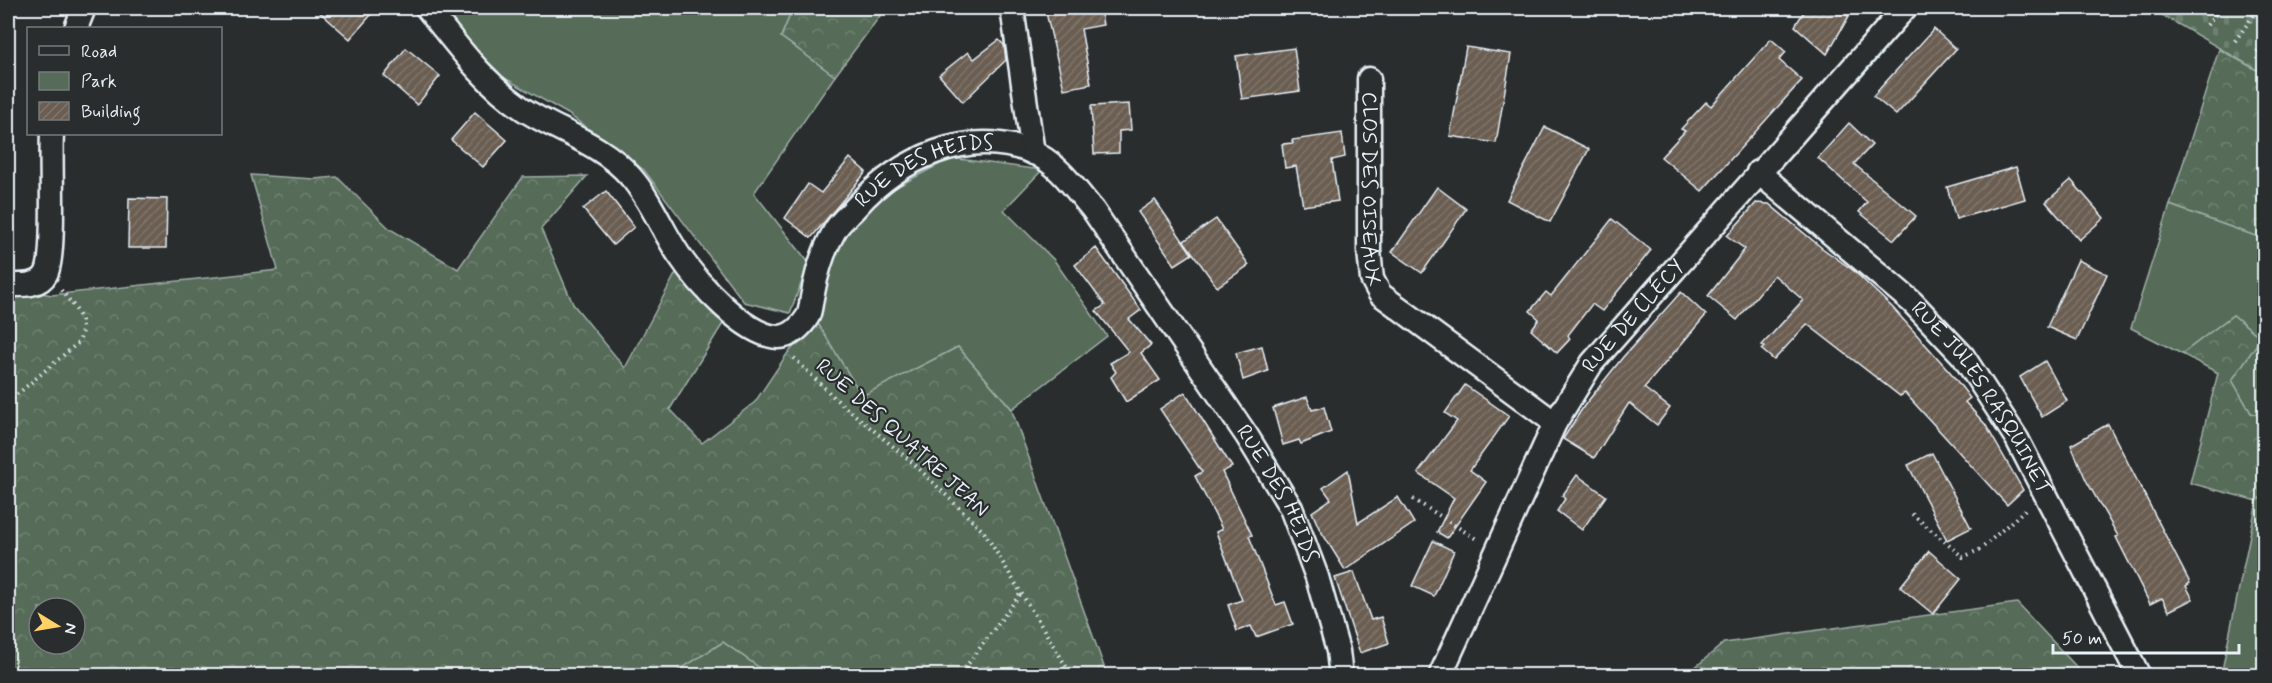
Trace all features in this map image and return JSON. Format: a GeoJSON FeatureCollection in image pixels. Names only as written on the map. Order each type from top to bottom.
{"type":"FeatureCollection","features":[{"type":"Feature","properties":{"kind":"street"},"geometry":{"type":"LineString","coordinates":[[76,27],[84,8]]}},
{"type":"Feature","properties":{"kind":"street"},"geometry":{"type":"LineString","coordinates":[[427,8],[468,62],[499,92],[534,115],[603,153],[630,176],[680,257],[715,297],[743,322],[764,335],[781,337]]}},
{"type":"Feature","properties":{"kind":"street"},"geometry":{"type":"LineString","coordinates":[[1012,8],[1033,153]]}},
{"type":"Feature","properties":{"kind":"street","name":"RUE DE CLÉCY"},"geometry":{"type":"LineString","coordinates":[[1440,675],[1555,423],[1592,363],[1758,172],[1905,8]]}},
{"type":"Feature","properties":{"kind":"street","name":"CLOS DES OISEAUX"},"geometry":{"type":"LineString","coordinates":[[1370,79],[1369,251],[1372,279],[1380,294],[1555,423]]}},
{"type":"Feature","properties":{"kind":"street"},"geometry":{"type":"LineString","coordinates":[[8,285],[25,286],[40,281],[47,273],[51,248],[49,163],[52,135]]}},
{"type":"Feature","properties":{"kind":"street","name":"RUE DES HEIDS"},"geometry":{"type":"LineString","coordinates":[[781,337],[796,331],[808,315],[821,259],[836,229],[870,191],[905,165],[945,148],[982,142],[1033,153],[1068,180],[1093,210],[1247,436],[1291,508],[1317,577],[1338,651],[1341,675]]}},
{"type":"Feature","properties":{"kind":"street","name":"RUE JULES RASQUINET"},"geometry":{"type":"LineString","coordinates":[[1758,172],[1912,302],[1963,356],[2017,439],[2139,675]]}},
{"type":"Feature","properties":{"kind":"path"},"geometry":{"type":"LineString","coordinates":[[2207,25],[2221,8]]}},
{"type":"Feature","properties":{"kind":"path"},"geometry":{"type":"LineString","coordinates":[[2235,41],[2259,8]]}},
{"type":"Feature","properties":{"kind":"path"},"geometry":{"type":"LineString","coordinates":[[2257,52],[2265,43]]}},
{"type":"Feature","properties":{"kind":"path"},"geometry":{"type":"LineString","coordinates":[[8,402],[79,342],[84,330],[81,314],[47,273]]}},
{"type":"Feature","properties":{"kind":"path","name":"RUE DES QUATRE JEAN"},"geometry":{"type":"LineString","coordinates":[[781,337],[798,363],[911,461],[984,531],[1072,675]]}},
{"type":"Feature","properties":{"kind":"path"},"geometry":{"type":"LineString","coordinates":[[1912,514],[1963,557],[1981,549],[2044,492]]}},
{"type":"Feature","properties":{"kind":"path"},"geometry":{"type":"LineString","coordinates":[[1413,499],[1497,551]]}},
{"type":"Feature","properties":{"kind":"path"},"geometry":{"type":"LineString","coordinates":[[965,668],[1021,593]]}},
{"type":"Feature","properties":{"kind":"path"},"geometry":{"type":"LineString","coordinates":[[8,663],[15,675]]}},
{"type":"Feature","properties":{"kind":"green space"},"geometry":{"type":"Polygon","coordinates":[[[441,8],[793,8],[781,37],[835,76],[754,193],[809,263],[790,313],[744,302],[644,170],[568,114],[494,72],[441,8]]]}},
{"type":"Feature","properties":{"kind":"green space"},"geometry":{"type":"Polygon","coordinates":[[[793,8],[874,8],[880,16],[835,76],[781,37],[793,8]]]}},
{"type":"Feature","properties":{"kind":"green space"},"geometry":{"type":"Polygon","coordinates":[[[2150,8],[2264,8],[2264,74],[2150,8]]]}},
{"type":"Feature","properties":{"kind":"green space"},"geometry":{"type":"Polygon","coordinates":[[[2219,49],[2264,74],[2264,239],[2170,205],[2219,49]]]}},
{"type":"Feature","properties":{"kind":"green space"},"geometry":{"type":"Polygon","coordinates":[[[951,158],[1042,170],[1004,210],[1054,260],[1107,336],[1012,409],[958,347],[862,397],[817,322],[823,270],[866,200],[876,198],[951,158]]]}},
{"type":"Feature","properties":{"kind":"green space"},"geometry":{"type":"Polygon","coordinates":[[[251,175],[314,179],[337,177],[390,229],[458,269],[523,177],[587,176],[541,229],[573,304],[625,368],[678,269],[727,317],[670,409],[702,443],[755,402],[787,354],[817,322],[862,396],[958,347],[1011,408],[1107,675],[997,675],[989,666],[967,676],[770,675],[723,642],[670,676],[8,675],[8,287],[52,295],[278,270],[251,175]]]}},
{"type":"Feature","properties":{"kind":"green space"},"geometry":{"type":"Polygon","coordinates":[[[2170,205],[2264,239],[2264,417],[2251,413],[2232,380],[2261,338],[2233,315],[2182,354],[2131,328],[2170,205]]]}},
{"type":"Feature","properties":{"kind":"green space"},"geometry":{"type":"Polygon","coordinates":[[[2233,315],[2261,338],[2232,380],[2251,413],[2264,417],[2264,494],[2257,501],[2190,483],[2218,373],[2182,354],[2233,315]]]}},
{"type":"Feature","properties":{"kind":"green space"},"geometry":{"type":"Polygon","coordinates":[[[2264,494],[2264,675],[2221,675],[2257,501],[2264,494]]]}},
{"type":"Feature","properties":{"kind":"green space"},"geometry":{"type":"Polygon","coordinates":[[[2017,603],[2084,675],[1686,675],[1724,643],[2017,603]]]}},
{"type":"Feature","properties":{"kind":"green space"},"geometry":{"type":"Polygon","coordinates":[[[723,642],[770,675],[670,676],[669,674],[723,642]]]}},
{"type":"Feature","properties":{"kind":"building"},"geometry":{"type":"Polygon","coordinates":[[[315,8],[377,8],[350,39],[315,8]]]}},
{"type":"Feature","properties":{"kind":"building"},"geometry":{"type":"Polygon","coordinates":[[[1045,8],[1100,8],[1103,25],[1081,29],[1091,84],[1064,89],[1045,8]]]}},
{"type":"Feature","properties":{"kind":"building"},"geometry":{"type":"Polygon","coordinates":[[[1806,8],[1835,8],[1849,16],[1827,54],[1795,26],[1806,8]]]}},
{"type":"Feature","properties":{"kind":"building"},"geometry":{"type":"Polygon","coordinates":[[[1934,29],[1956,49],[1896,115],[1873,96],[1934,29]]]}},
{"type":"Feature","properties":{"kind":"building"},"geometry":{"type":"Polygon","coordinates":[[[1771,39],[1786,52],[1779,60],[1802,80],[1702,191],[1661,157],[1685,131],[1681,129],[1706,102],[1711,106],[1771,39]]]}},
{"type":"Feature","properties":{"kind":"building"},"geometry":{"type":"Polygon","coordinates":[[[999,40],[1004,45],[1006,60],[963,102],[939,75],[968,52],[974,59],[999,40]]]}},
{"type":"Feature","properties":{"kind":"building"},"geometry":{"type":"Polygon","coordinates":[[[1466,47],[1511,54],[1496,143],[1450,136],[1466,47]]]}},
{"type":"Feature","properties":{"kind":"building"},"geometry":{"type":"Polygon","coordinates":[[[406,48],[440,76],[417,105],[384,76],[406,48]]]}},
{"type":"Feature","properties":{"kind":"building"},"geometry":{"type":"Polygon","coordinates":[[[1294,48],[1300,91],[1242,99],[1236,56],[1294,48]]]}},
{"type":"Feature","properties":{"kind":"building"},"geometry":{"type":"Polygon","coordinates":[[[1129,104],[1131,130],[1119,131],[1119,153],[1094,154],[1091,106],[1129,104]]]}},
{"type":"Feature","properties":{"kind":"building"},"geometry":{"type":"Polygon","coordinates":[[[475,112],[507,140],[483,167],[451,140],[475,112]]]}},
{"type":"Feature","properties":{"kind":"building"},"geometry":{"type":"Polygon","coordinates":[[[1849,123],[1872,145],[1854,164],[1916,216],[1894,240],[1859,212],[1867,202],[1818,158],[1849,123]]]}},
{"type":"Feature","properties":{"kind":"building"},"geometry":{"type":"Polygon","coordinates":[[[1545,127],[1589,149],[1550,222],[1507,200],[1545,127]]]}},
{"type":"Feature","properties":{"kind":"building"},"geometry":{"type":"Polygon","coordinates":[[[1342,133],[1345,157],[1332,160],[1338,201],[1303,206],[1296,166],[1285,168],[1282,144],[1293,143],[1292,140],[1342,133]]]}},
{"type":"Feature","properties":{"kind":"building"},"geometry":{"type":"Polygon","coordinates":[[[850,158],[866,172],[811,238],[785,218],[808,184],[821,193],[850,158]]]}},
{"type":"Feature","properties":{"kind":"building"},"geometry":{"type":"Polygon","coordinates":[[[2016,167],[2025,199],[1956,219],[1947,187],[2016,167]]]}},
{"type":"Feature","properties":{"kind":"building"},"geometry":{"type":"Polygon","coordinates":[[[2071,180],[2104,218],[2079,240],[2046,202],[2071,180]]]}},
{"type":"Feature","properties":{"kind":"building"},"geometry":{"type":"Polygon","coordinates":[[[1437,187],[1466,209],[1422,273],[1392,252],[1437,187]]]}},
{"type":"Feature","properties":{"kind":"building"},"geometry":{"type":"Polygon","coordinates":[[[606,191],[634,227],[613,245],[583,209],[606,191]]]}},
{"type":"Feature","properties":{"kind":"building"},"geometry":{"type":"Polygon","coordinates":[[[129,198],[167,199],[166,248],[128,248],[129,198]]]}},
{"type":"Feature","properties":{"kind":"building"},"geometry":{"type":"Polygon","coordinates":[[[1155,200],[1192,254],[1175,265],[1138,212],[1155,200]]]}},
{"type":"Feature","properties":{"kind":"building"},"geometry":{"type":"Polygon","coordinates":[[[1756,203],[1769,204],[1854,271],[1892,307],[1951,373],[1970,398],[1965,402],[1985,424],[2023,490],[2007,505],[1905,393],[1900,396],[1807,324],[1774,360],[1762,350],[1765,347],[1762,345],[1803,300],[1774,275],[1737,320],[1708,296],[1745,249],[1727,236],[1756,203]]]}},
{"type":"Feature","properties":{"kind":"building"},"geometry":{"type":"Polygon","coordinates":[[[1216,219],[1249,265],[1217,287],[1184,241],[1216,219]]]}},
{"type":"Feature","properties":{"kind":"building"},"geometry":{"type":"Polygon","coordinates":[[[1612,219],[1651,250],[1602,311],[1592,304],[1568,335],[1570,339],[1557,353],[1531,330],[1539,319],[1530,311],[1546,292],[1551,296],[1612,219]]]}},
{"type":"Feature","properties":{"kind":"building"},"geometry":{"type":"Polygon","coordinates":[[[1096,248],[1141,310],[1129,319],[1151,345],[1141,353],[1160,380],[1126,402],[1111,377],[1116,372],[1110,363],[1129,352],[1096,311],[1105,305],[1075,265],[1096,248]]]}},
{"type":"Feature","properties":{"kind":"building"},"geometry":{"type":"Polygon","coordinates":[[[2078,260],[2107,274],[2077,340],[2047,327],[2078,260]]]}},
{"type":"Feature","properties":{"kind":"building"},"geometry":{"type":"Polygon","coordinates":[[[1681,292],[1706,315],[1644,388],[1670,408],[1657,425],[1629,403],[1594,458],[1563,439],[1584,406],[1623,357],[1681,292]]]}},
{"type":"Feature","properties":{"kind":"building"},"geometry":{"type":"Polygon","coordinates":[[[1262,346],[1268,371],[1243,380],[1236,353],[1262,346]]]}},
{"type":"Feature","properties":{"kind":"building"},"geometry":{"type":"Polygon","coordinates":[[[2045,361],[2067,401],[2042,417],[2020,377],[2045,361]]]}},
{"type":"Feature","properties":{"kind":"building"},"geometry":{"type":"Polygon","coordinates":[[[1465,385],[1509,416],[1470,470],[1486,482],[1447,538],[1437,532],[1454,498],[1418,473],[1457,421],[1445,413],[1465,385]]]}},
{"type":"Feature","properties":{"kind":"building"},"geometry":{"type":"Polygon","coordinates":[[[1185,392],[1232,467],[1222,472],[1252,535],[1249,536],[1276,605],[1285,602],[1293,624],[1256,637],[1251,626],[1237,631],[1228,605],[1242,600],[1216,532],[1222,529],[1195,476],[1202,472],[1160,409],[1185,392]]]}},
{"type":"Feature","properties":{"kind":"building"},"geometry":{"type":"Polygon","coordinates":[[[1307,397],[1312,410],[1324,407],[1331,432],[1301,444],[1299,440],[1283,445],[1273,408],[1307,397]]]}},
{"type":"Feature","properties":{"kind":"building"},"geometry":{"type":"Polygon","coordinates":[[[2108,424],[2190,583],[2186,586],[2193,599],[2169,611],[2162,598],[2150,604],[2116,537],[2118,536],[2086,480],[2071,445],[2108,424]]]}},
{"type":"Feature","properties":{"kind":"building"},"geometry":{"type":"Polygon","coordinates":[[[1932,453],[1971,528],[1947,540],[1908,465],[1932,453]]]}},
{"type":"Feature","properties":{"kind":"building"},"geometry":{"type":"Polygon","coordinates":[[[1348,470],[1358,523],[1398,497],[1414,523],[1345,570],[1319,528],[1312,512],[1331,499],[1323,488],[1348,470]]]}},
{"type":"Feature","properties":{"kind":"building"},"geometry":{"type":"Polygon","coordinates":[[[1577,475],[1606,496],[1582,530],[1557,511],[1565,499],[1562,496],[1577,475]]]}},
{"type":"Feature","properties":{"kind":"building"},"geometry":{"type":"Polygon","coordinates":[[[1433,541],[1454,551],[1434,596],[1412,586],[1433,541]]]}},
{"type":"Feature","properties":{"kind":"building"},"geometry":{"type":"Polygon","coordinates":[[[1929,551],[1961,579],[1933,614],[1900,587],[1929,551]]]}},
{"type":"Feature","properties":{"kind":"building"},"geometry":{"type":"Polygon","coordinates":[[[1354,572],[1371,620],[1381,617],[1389,643],[1360,653],[1335,578],[1354,572]]]}}]}
